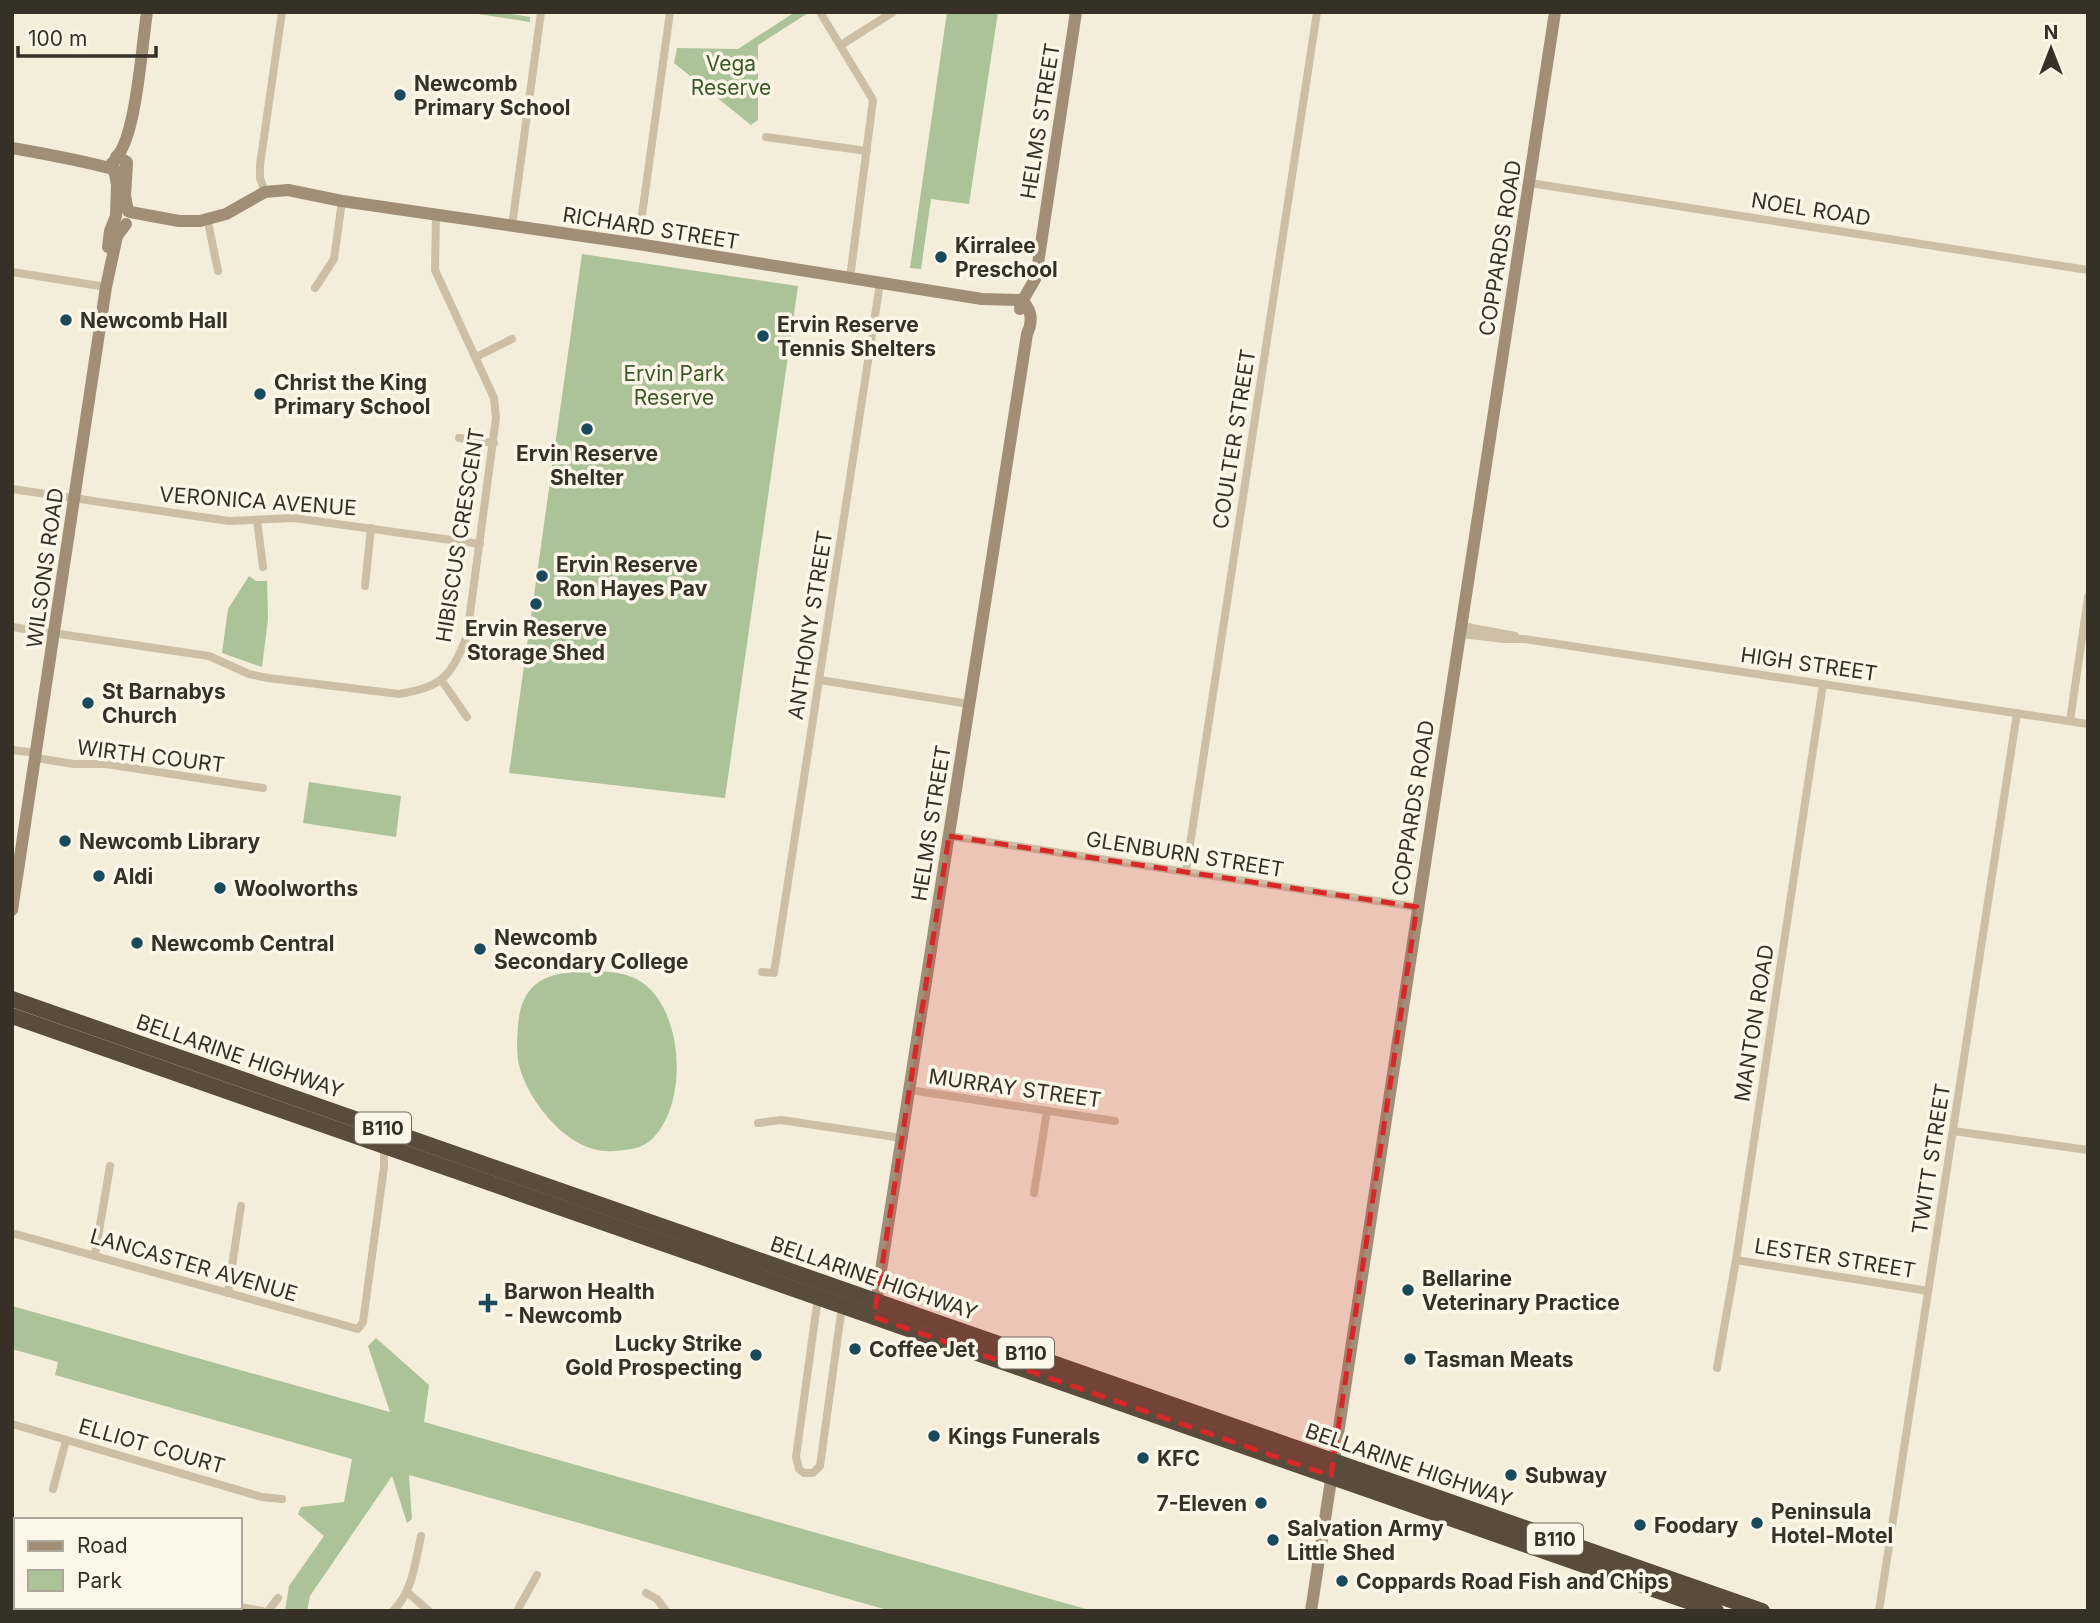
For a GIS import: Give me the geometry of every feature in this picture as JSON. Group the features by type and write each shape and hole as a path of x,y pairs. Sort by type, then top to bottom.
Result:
{"highway":[{"name":"BELLARINE HIGHWAY","path":"12,999 875,1309 1332,1469 1716,1611"},
{"name":"BELLARINE HIGHWAY","path":"12,1016 842,1306 875,1309"},
{"name":"BELLARINE HIGHWAY","path":"1332,1469 1762,1611"}],"street":[{"name":"WILSONS ROAD","path":"12,910 106,287 124,217 125,199 119,164 133,145 132,119 147,12"},
{"path":"124,217 208,223 267,196 260,169 282,12"},
{"path":"512,226 541,12"},
{"path":"638,244 670,12"},
{"path":"820,12 873,100 850,278"},
{"path":"841,45 893,12"},
{"name":"HELMS STREET","path":"875,1309 1027,334 1023,305 1036,277 1076,12"},
{"name":"COULTER STREET","path":"1186,871 1317,12"},
{"name":"COPPARDS ROAD","path":"1311,1611 1555,12"},
{"path":"766,137 867,151"},
{"path":"12,148 119,164"},
{"name":"NOEL ROAD","path":"1530,183 2088,270"},
{"name":"RICHARD STREET","path":"267,196 288,190 342,201 638,244 1023,305"},
{"path":"315,288 334,259 342,201"},
{"name":"HIBISCUS CRESCENT","path":"436,215 435,270 494,398 496,418 467,636 457,661 442,681"},
{"path":"208,223 218,271"},
{"path":"12,272 106,287"},
{"name":"ANTHONY STREET","path":"774,973 880,283"},
{"path":"476,357 512,340"},
{"path":"459,438 494,443"},
{"name":"VERONICA AVENUE","path":"12,489 229,521 294,518 480,544"},
{"path":"257,520 263,567"},
{"path":"365,586 371,528"},
{"path":"2070,721 2088,597"},
{"path":"12,627 209,656 249,674 346,688 399,694 419,691 442,681 467,717"},
{"name":"HIGH STREET","path":"1461,630 1504,633 1524,639 2088,724"},
{"path":"820,680 969,704"},
{"name":"MANTON ROAD","path":"1717,1368 1736,1260 1823,684"},
{"name":"TWITT STREET","path":"1879,1610 2017,713"},
{"name":"WIRTH COURT","path":"12,750 75,764 106,764 263,788"},
{"name":"GLENBURN STREET","path":"948,836 1417,907"},
{"path":"762,972 774,973 782,978"},
{"name":"MURRAY STREET","path":"910,1090 1115,1121"},
{"path":"1034,1193 1047,1111"},
{"path":"758,1124 781,1120 902,1138"},
{"path":"1953,1131 2088,1150"},
{"name":"LANCASTER AVENUE","path":"12,1233 358,1329 363,1322 384,1167 384,1146"},
{"path":"95,1255 110,1166"},
{"path":"228,1293 241,1206"},
{"name":"LESTER STREET","path":"1736,1260 1928,1291"},
{"path":"818,1297 796,1457 799,1469 804,1473 813,1473 820,1465 842,1306"},
{"name":"ELLIOT COURT","path":"12,1424 262,1497 282,1499"},
{"path":"53,1489 66,1440"},
{"path":"393,1611 407,1592 421,1536"},
{"path":"517,1611 537,1574"},
{"path":"407,1592 429,1611"},
{"path":"646,1593 657,1599 666,1611"},
{"path":"268,1611 278,1598"},
{"path":"242,1607 262,1611"}],"highlighted area":[{"path":"949,836 1417,907 1331,1476 874,1317"}],"green space":[{"path":"466,12 499,12 530,17 530,22"},
{"name":"Vega Reserve","path":"795,12 808,13 758,45 758,120 751,125 674,63 677,48 738,49"},
{"path":"947,12 998,12 969,204 931,199 921,269 910,268"},
{"name":"Ervin Park Reserve","path":"582,254 798,286 725,798 509,773"},
{"path":"249,576 256,581 267,581 268,619 262,667 222,653 228,609"},
{"path":"309,782 401,796 396,837 303,823"},
{"path":"587,971 624,974 637,979 657,997 667,1015 677,1059 676,1081 672,1103 664,1123 645,1145 614,1151 598,1150 568,1136 543,1112 533,1098 520,1069 517,1048 519,1021 522,1003 528,993 547,977"},
{"path":"12,1306 390,1412 368,1346 376,1338 429,1385 424,1422 1093,1611 891,1611 409,1475 412,1519 407,1523 392,1476 310,1596 307,1611 285,1611 289,1586 324,1536 298,1514 301,1507 344,1502 352,1459 55,1375 58,1362 12,1349"}],"place":[{"name":"Newcomb Primary School","path":"400,95"},
{"name":"Kirralee Preschool","path":"941,257"},
{"name":"Newcomb Hall","path":"66,320"},
{"name":"Ervin Reserve Tennis Shelters","path":"763,336"},
{"name":"Christ the King Primary School","path":"260,394"},
{"name":"Ervin Reserve Shelter","path":"587,429"},
{"name":"Ervin Reserve Ron Hayes Pav","path":"542,576"},
{"name":"Ervin Reserve Storage Shed","path":"536,604"},
{"name":"St Barnabys Church","path":"88,703"},
{"name":"Newcomb Library","path":"65,841"},
{"name":"Aldi","path":"99,876"},
{"name":"Woolworths","path":"220,888"},
{"name":"Newcomb Central","path":"137,943"},
{"name":"Newcomb Secondary College","path":"480,949"},
{"name":"Bellarine Veterinary Practice","path":"1408,1290"},
{"name":"Barwon Health - Newcomb","path":"488,1303"},
{"name":"Coffee Jet","path":"855,1349"},
{"name":"Lucky Strike Gold Prospecting","path":"756,1355"},
{"name":"Tasman Meats","path":"1410,1359"},
{"name":"Kings Funerals","path":"934,1436"},
{"name":"KFC","path":"1143,1458"},
{"name":"Subway","path":"1511,1475"},
{"name":"7-Eleven","path":"1261,1503"},
{"name":"Peninsula Hotel-Motel","path":"1757,1523"},
{"name":"Foodary","path":"1640,1525"},
{"name":"Salvation Army Little Shed","path":"1273,1540"},
{"name":"Coppards Road Fish and Chips","path":"1342,1581"}]}
